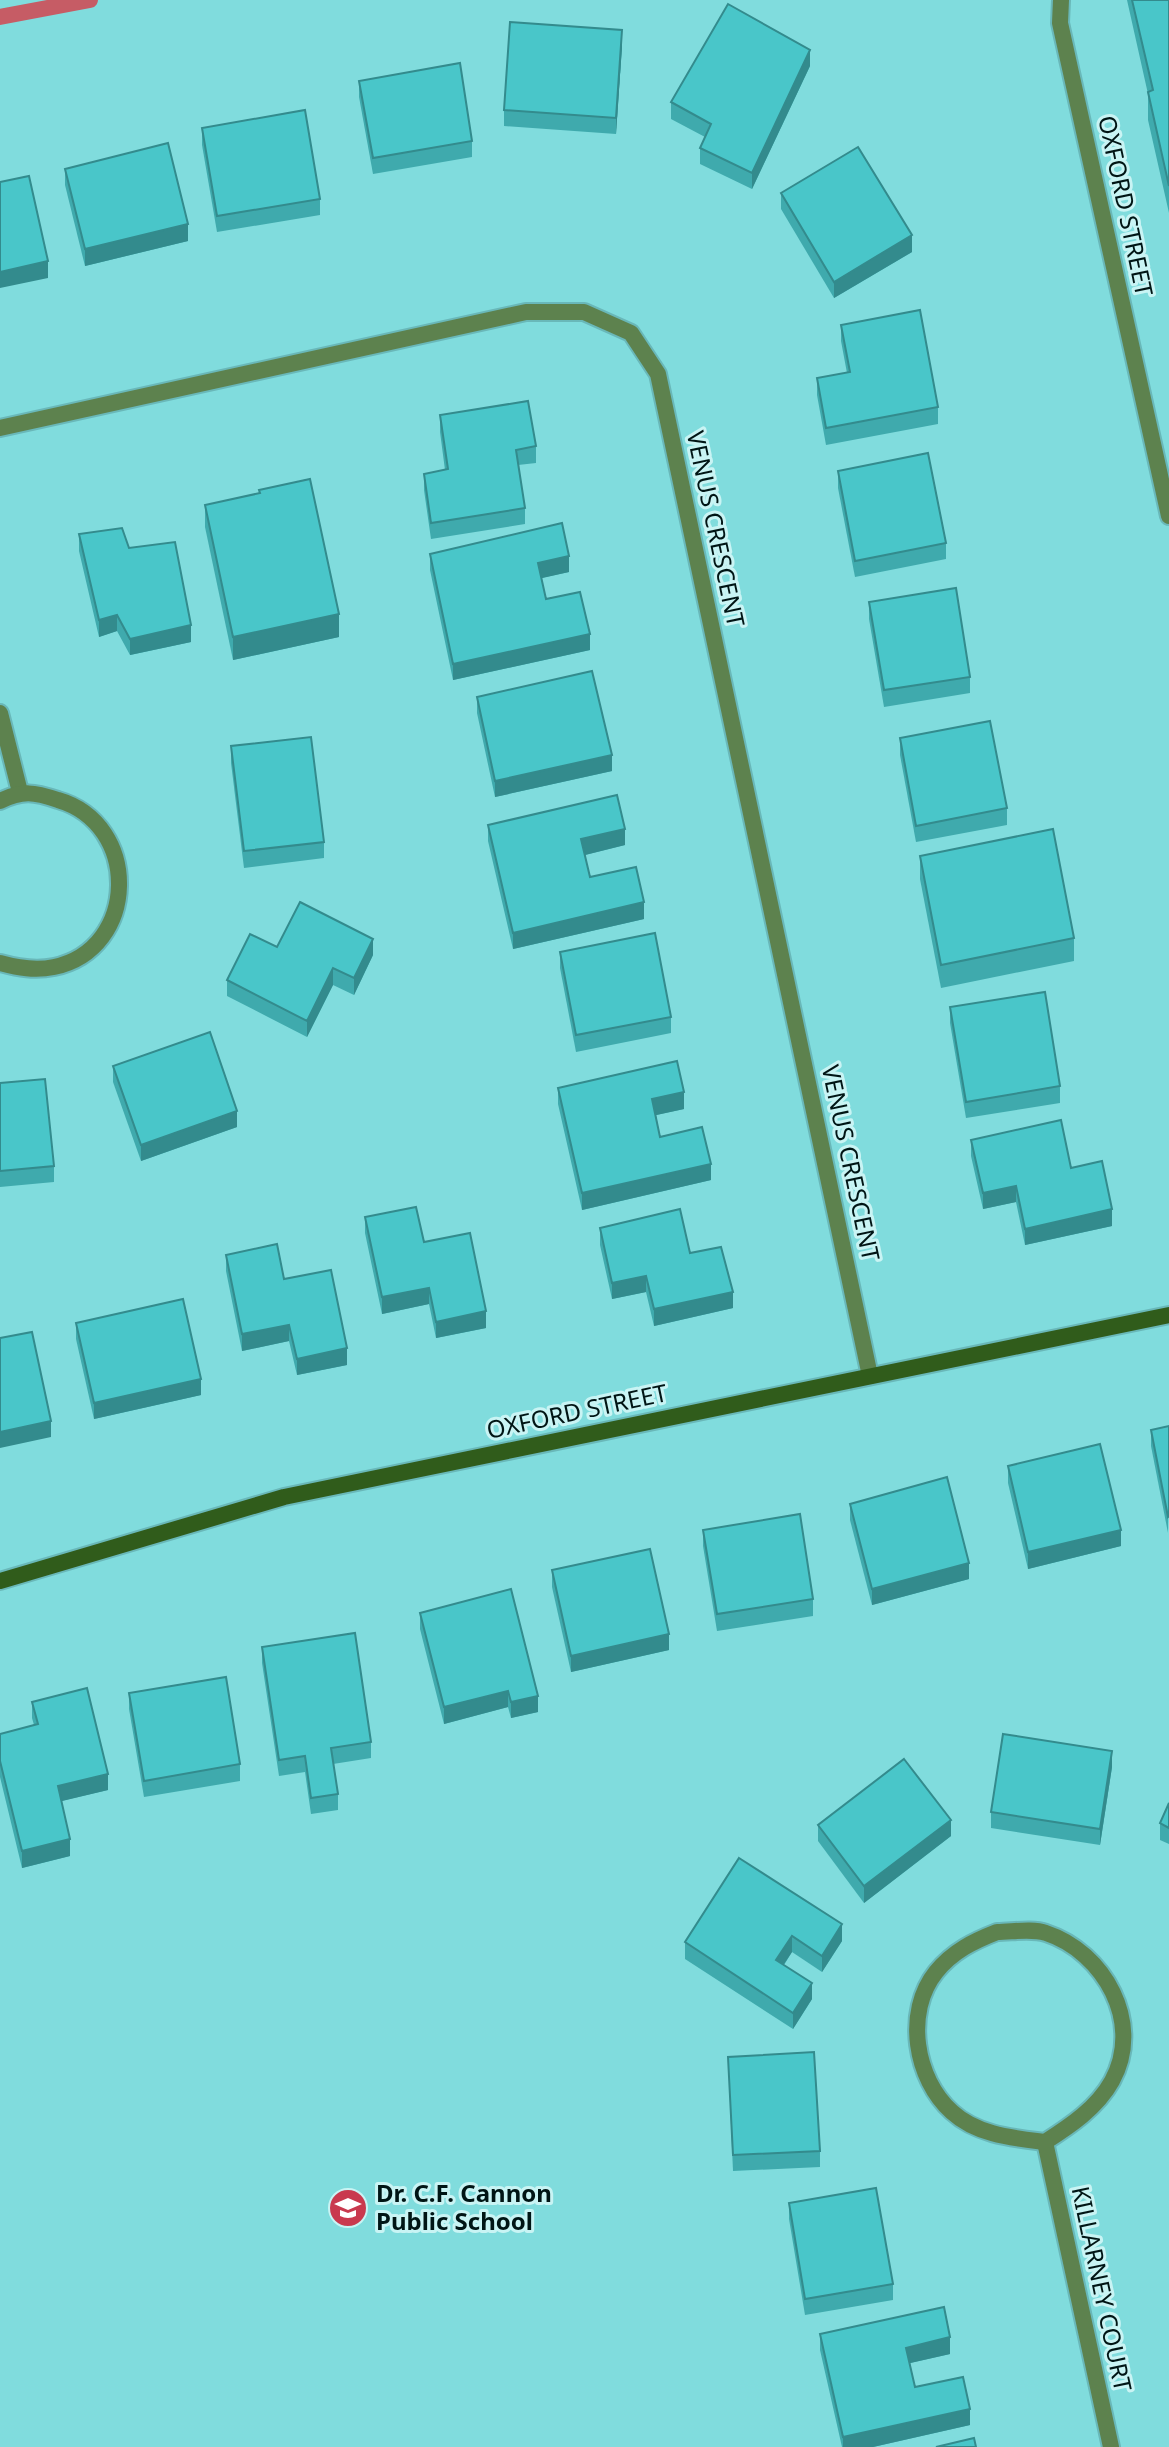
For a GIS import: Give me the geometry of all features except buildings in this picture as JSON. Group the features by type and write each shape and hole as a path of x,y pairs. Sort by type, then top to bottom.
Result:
{"street":[{"name":"OXFORD STREET","path":"1061,0 1060,23 1169,516"},
{"name":"VENUS CRESCENT","path":"0,428 526,312 584,312 631,333 658,374 870,1376"},
{"path":"0,713 20,792"},
{"path":"0,801 20,792 71,803 95,821 113,846 121,875 118,906 105,933 83,955 56,967 26,970 0,963"},
{"name":"OXFORD STREET","path":"0,1581 284,1497 1169,1315"},
{"path":"997,1932 1043,1932 1076,1946 1107,1978 1121,2012 1122,2048 1113,2080 1091,2109 1045,2142 984,2131 953,2113 931,2087 918,2053 919,2005 935,1973 964,1945 997,1932"},
{"name":"KILLARNEY COURT","path":"1045,2142 1111,2447"}],"waterway":[{"path":"0,17 90,0"}],"place":[{"name":"Dr. C.F. Cannon Public School","path":"348,2208"}]}
